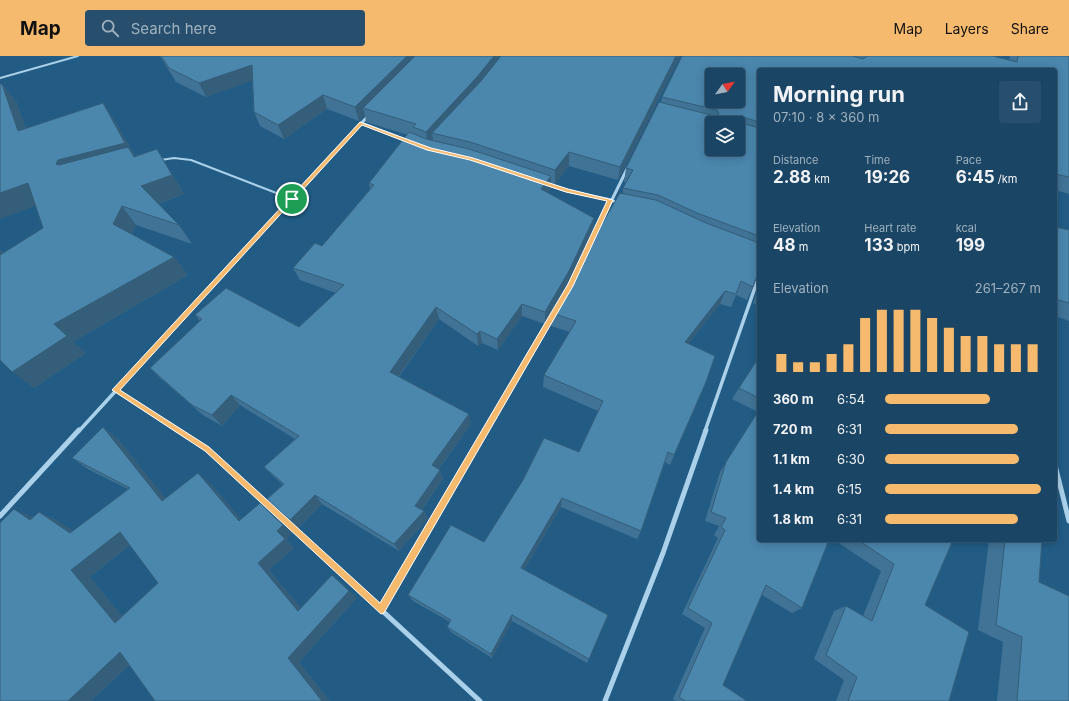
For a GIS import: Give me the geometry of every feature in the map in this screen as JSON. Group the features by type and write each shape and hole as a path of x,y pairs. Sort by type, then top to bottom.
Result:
{"street":[{"path":"0,516 372,112"},
{"path":"361,123 416,144"},
{"path":"597,228 632,159"},
{"path":"539,182 567,191 610,200 622,205"},
{"path":"605,701 663,553 757,282"},
{"path":"381,610 555,312"},
{"path":"115,390 207,449 480,701"},
{"path":"1057,473 1069,521"}],"lane":[{"path":"0,78 78,56"},
{"path":"158,160 174,158 191,160 292,199"}],"building":[{"path":"161,56 407,56 355,107 323,95 278,125 254,112 252,65 199,83 169,68"},
{"path":"415,56 494,56 477,77 426,132 413,127 416,124 363,108"},
{"path":"501,56 676,56 620,167 569,152 555,170 470,142 432,133 481,81"},
{"path":"682,56 853,56 863,59 866,56 993,56 1017,62 1018,56 1069,56 1069,177 1057,174 1057,68 757,68 757,121 745,118 745,116 715,116 719,114 717,110 709,108 745,108 745,68 705,68 705,107 662,97"},
{"path":"0,84 2,84 18,131 103,103 125,143 58,160 56,164 59,165 128,147 134,157 157,149 172,175 141,186 179,225 122,206 113,224 174,257 54,324 67,336 12,372 0,360 0,255 43,228 28,183 0,193"},
{"path":"659,102 715,116 705,116 705,156 745,156 745,124 757,127 757,235 697,213 658,195 623,188 633,170 626,168"},
{"path":"409,132 426,139 469,149 551,176 541,189 594,218 569,271 545,312 522,304 497,339 480,331 477,334 436,307 390,372 469,414 432,465 440,470 415,506 424,511 394,544 315,495 290,520 267,499 284,484 264,467 299,436 231,395 212,415 192,405 150,368 202,319 195,315 226,288 299,327 344,285 293,268 315,243 322,246 374,185 369,183"},
{"path":"620,193 656,200 706,223 757,242 757,276 753,287 741,281 736,294 725,291 685,342 715,356 706,382 674,455 668,452 641,531 562,498 521,568 608,615 589,659 512,615 491,654 447,627 451,620 408,595 451,525 484,542 523,480 544,438 579,452 603,401 544,375 576,321 552,313 575,274 600,221 603,222"},
{"path":"1057,227 1069,230 1069,303 1057,300"},
{"path":"757,360 757,397 739,388"},
{"path":"757,413 757,542 828,542 802,608 766,585 723,685 747,701 685,701 679,697 712,623 688,608 725,530 721,527 726,518 711,512 726,462"},
{"path":"103,427 162,501 198,473 239,521 260,503 283,525 277,531 285,539 258,563 298,611 332,575 349,591 288,658 322,701 155,701 120,652 68,701 0,701 0,523 14,509 30,520 39,512 70,533 130,488 72,458","holes":["120,532 158,583 115,623 71,570"]},
{"path":"861,542 952,542 925,605 969,632 949,701 848,701 857,677 826,655 846,606 872,621 894,564"},
{"path":"1005,542 1042,542 1039,582 1069,596 1069,701 1017,701 1022,637 996,625"}],"route":[{"path":"361,123 429,149 471,159 567,191 610,200 571,285 381,610 207,449 115,390 292,199 361,123"}]}
